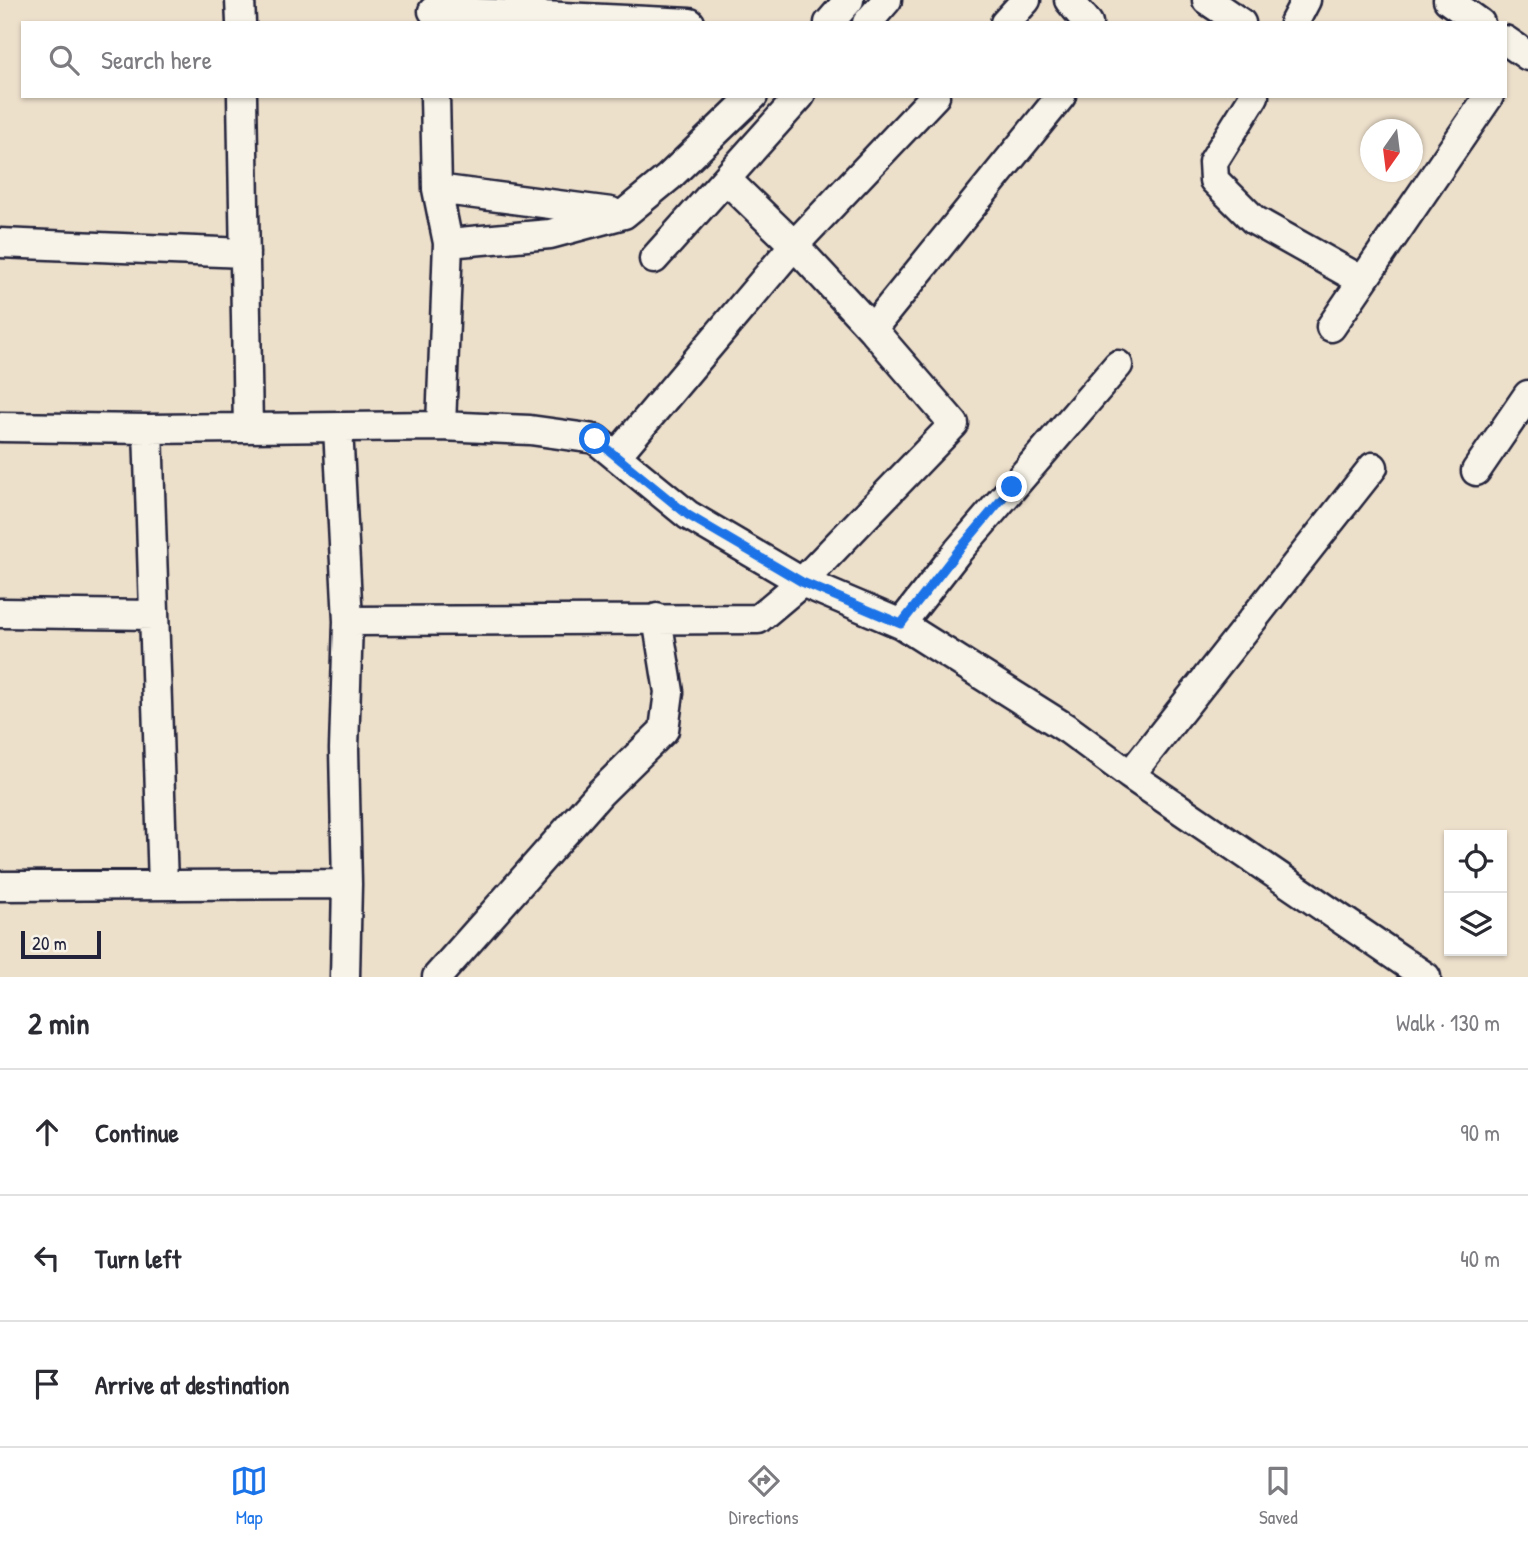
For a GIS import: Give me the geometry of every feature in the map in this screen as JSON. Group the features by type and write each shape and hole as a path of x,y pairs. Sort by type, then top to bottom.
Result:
{"street":[{"path":"240,0 241,21"},
{"path":"831,21 849,0"},
{"path":"869,21 887,0"},
{"path":"1007,21 1026,0"},
{"path":"1069,0 1086,21"},
{"path":"1207,0 1238,21"},
{"path":"1295,21 1306,0"},
{"path":"1448,0 1477,21"},
{"path":"433,11 647,21"},
{"path":"242,98 248,428"},
{"path":"435,98 437,189 447,243 441,426"},
{"path":"447,243 550,233 624,214 669,177 751,98"},
{"path":"654,259 798,98"},
{"path":"616,456 794,245 933,98"},
{"path":"872,329 1059,98"},
{"path":"1253,98 1213,162 1214,180 1254,220 1362,280"},
{"path":"1331,327 1488,98"},
{"path":"348,621 758,619 802,582 954,424 872,329 794,245 726,179"},
{"path":"437,189 624,214"},
{"path":"0,243 245,253"},
{"path":"901,624 958,551 1118,365"},
{"path":"1476,471 1528,395"},
{"path":"0,427 148,429 441,426 530,430 595,439 688,515 802,582 901,624 1069,730 1130,775 1426,977"},
{"path":"338,428 348,621 344,749 345,977"},
{"path":"148,429 163,885"},
{"path":"1130,775 1373,467"},
{"path":"0,613 154,615"},
{"path":"437,977 600,793 664,730 669,692 657,618"},
{"path":"0,886 346,884"}],"route":[{"path":"595,439 688,515 802,582 901,624 1012,487"}]}
